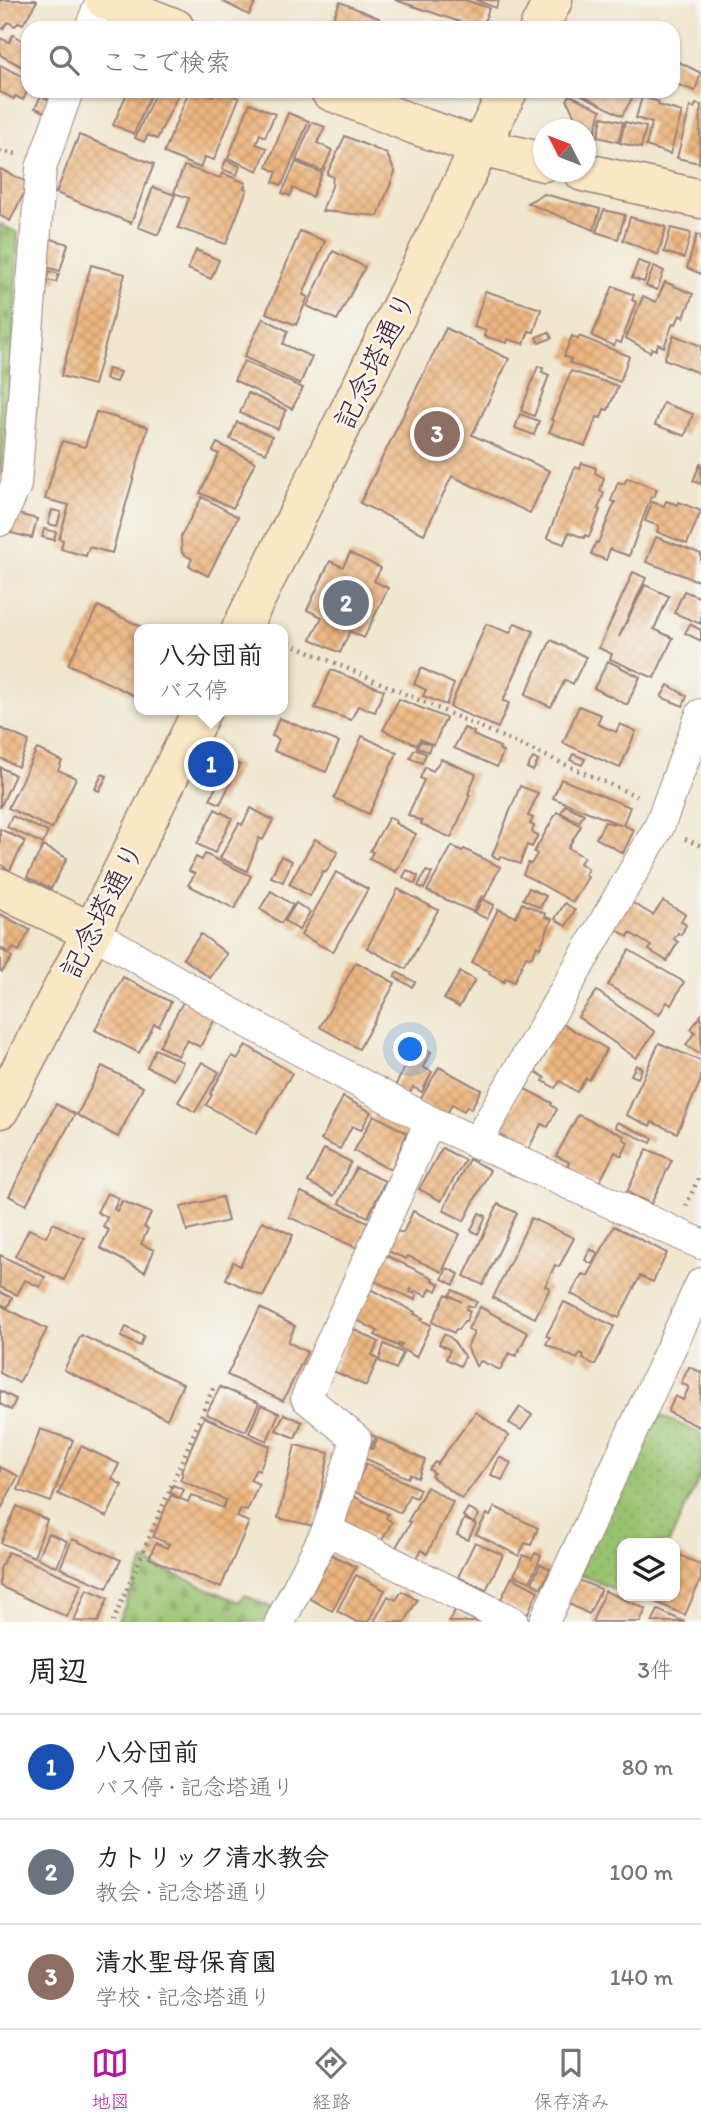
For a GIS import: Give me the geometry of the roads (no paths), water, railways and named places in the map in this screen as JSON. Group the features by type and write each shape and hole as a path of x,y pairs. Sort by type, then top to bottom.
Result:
{"main road":[{"path":"103,0 157,21"},
{"path":"542,21 553,0"},
{"path":"348,98 480,147 533,159"},
{"name":"記念塔通り","path":"243,624 504,98"},
{"path":"596,175 701,199"},
{"name":"記念塔通り","path":"0,1109 92,932 199,715"},
{"path":"0,888 92,932"}],"street":[{"path":"93,21 103,0"},
{"path":"0,521 16,485 41,168 66,98"},
{"path":"476,1144 659,827 701,714"},
{"path":"92,932 249,1023 430,1121 701,1244"},
{"path":"280,1622 327,1530 356,1439 306,1398 430,1121"},
{"path":"544,1622 701,1283"},
{"path":"327,1530 513,1622"}],"place":[{"name":"清水聖母保育園","path":"437,434"},
{"name":"カトリック清水教会","path":"346,603"},
{"name":"八分団前","path":"211,764"}]}
